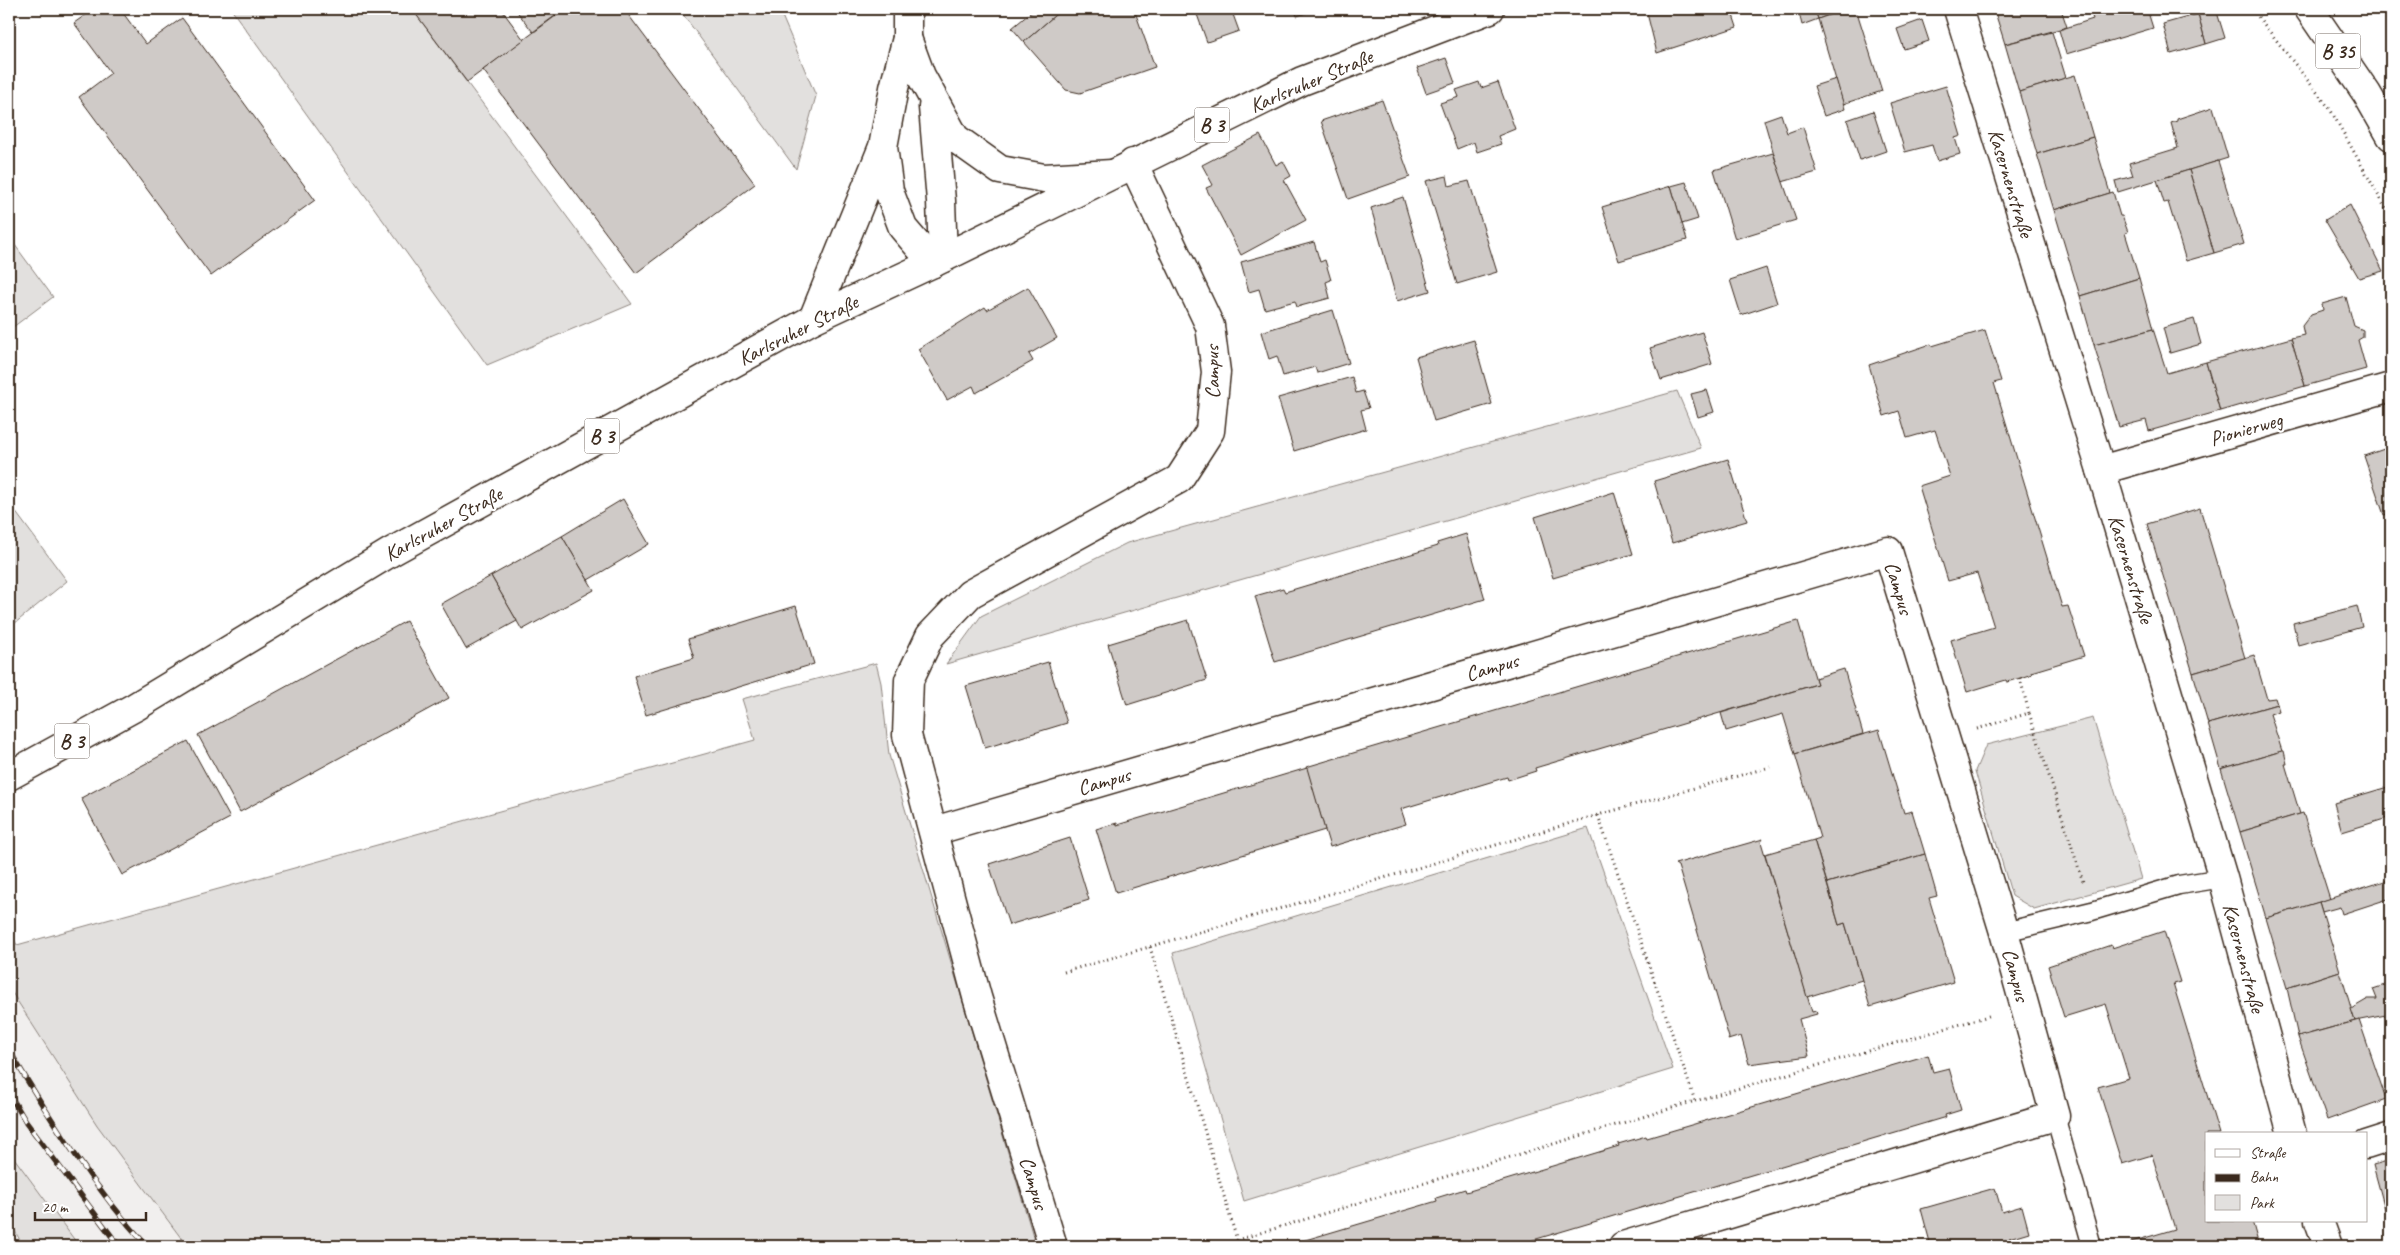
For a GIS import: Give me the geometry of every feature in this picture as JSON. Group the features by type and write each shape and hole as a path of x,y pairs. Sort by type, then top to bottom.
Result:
{"street":[{"path":"813,319 882,147 907,38 907,9"},
{"name":"Karlsruher Straße","path":"9,776 135,706 391,552 813,319 938,260 1302,81 1490,9"},
{"name":"Kasernenstraße","path":"1958,9 2101,470 2223,878 2291,1132"},
{"name":"B 35","path":"2309,9 2367,94 2391,136"},
{"path":"907,38 921,76 955,138 1000,170 1044,178 1122,168"},
{"path":"932,97 941,201 938,260"},
{"path":"882,147 889,191 903,228 938,260"},
{"name":"Campus","path":"1053,1246 977,997 907,735 909,680 930,636 970,594 1179,479 1210,431 1216,372 1210,326 1122,168"},
{"name":"Pionierweg","path":"2101,470 2391,387"},
{"name":"Campus","path":"934,831 1888,552 2004,932 2055,1116"},
{"path":"1624,1246 2055,1116"},
{"path":"2368,1145 2391,1137"},
{"path":"2319,1222 2328,1246"}],"lane":[{"path":"2004,932 2092,911 2179,885 2223,878"},
{"path":"2055,1116 2092,1246"}],"path":[{"path":"2252,9 2330,109 2391,218"},
{"path":"2020,678 2029,713 2092,911"},
{"path":"1945,739 2029,713"},
{"path":"1064,972 1598,815 1770,767"},
{"path":"1598,815 1695,1101"},
{"path":"1150,947 1238,1240 1695,1101 2024,1006"},
{"path":"9,1239 13,1246"}],"shaded area":[{"path":"9,988 97,1125 187,1246 79,1246 9,1151"}],"green space":[{"path":"231,9 412,9 632,304 487,365"},
{"path":"679,9 779,9 816,96 796,169"},
{"path":"9,237 53,297 9,330"},
{"path":"1677,391 1701,448 946,664 981,616 1127,543"},
{"path":"9,503 67,581 9,628"},
{"path":"876,663 881,683 889,755 1036,1246 187,1246 97,1125 9,988 9,930 17,945 755,740 742,699"},
{"path":"2093,718 2141,879 2034,909 2012,896 1975,771 1986,745"},
{"path":"1588,828 1673,1069 1244,1201 1173,953"},
{"path":"9,1151 79,1246 23,1246 9,1220"}],"building":[{"path":"94,9 120,9 146,44 182,18 315,200 211,276 79,97 111,73 74,23"},
{"path":"412,9 501,9 524,40 467,82"},
{"path":"515,9 562,9 563,10 533,32"},
{"path":"565,9 624,9 755,184 636,273 483,70"},
{"path":"1035,9 1062,9 1024,42 1012,28"},
{"path":"1062,9 1088,9 1093,14 1109,9 1134,9 1155,67 1080,93 1066,90 1024,42"},
{"path":"1195,9 1231,9 1239,31 1207,42"},
{"path":"1294,9 1318,9 1297,16"},
{"path":"1646,9 1731,9 1737,27 1657,53"},
{"path":"1731,9 1755,9 1733,16"},
{"path":"1798,9 1815,9 1818,19 1802,25"},
{"path":"1815,9 1838,9 1839,11 1818,19"},
{"path":"1846,9 1856,9 1882,91 1843,104 1818,19"},
{"path":"1994,9 2061,9 2067,27 2005,44"},
{"path":"2089,9 2147,9 2153,28 2066,54 2059,30 2093,19"},
{"path":"2216,9 2225,38 2206,44 2198,14"},
{"path":"2198,14 2206,44 2171,54 2163,24"},
{"path":"1922,20 1929,41 1904,49 1897,29"},
{"path":"2052,32 2066,78 2019,92 2005,44"},
{"path":"1446,58 1455,83 1426,93 1417,68"},
{"path":"2075,75 2093,137 2037,154 2019,92"},
{"path":"1836,79 1845,109 1824,116 1814,86"},
{"path":"1479,82 1481,88 1498,82 1515,129 1498,136 1501,144 1477,152 1474,142 1457,149 1440,103 1459,97 1456,90"},
{"path":"1946,86 1961,136 1955,138 1960,154 1937,161 1932,145 1905,152 1890,103"},
{"path":"1382,100 1410,177 1348,199 1321,121"},
{"path":"2213,107 2228,158 2118,192 2115,181 2133,176 2129,163 2178,148 2171,123 2177,121 2177,119"},
{"path":"1873,111 1886,151 1860,160 1847,120"},
{"path":"1781,114 1787,133 1803,127 1817,172 1782,182 1764,120"},
{"path":"1260,135 1276,165 1283,161 1291,176 1284,180 1306,220 1241,255 1206,188 1213,185 1202,165"},
{"path":"2093,137 2110,193 2054,210 2037,154"},
{"path":"1773,153 1796,220 1735,239 1714,170"},
{"path":"2218,161 2244,244 2214,253 2189,170"},
{"path":"2189,170 2214,253 2186,261 2168,202 2164,203 2157,180"},
{"path":"1447,176 1449,186 1469,181 1497,272 1457,284 1426,181"},
{"path":"1686,182 1698,219 1682,224 1671,186"},
{"path":"1671,186 1687,240 1619,261 1602,207"},
{"path":"2113,192 2120,216 2122,216 2128,232 2125,233 2139,278 2080,296 2054,210"},
{"path":"1403,197 1430,291 1397,301 1371,208"},
{"path":"2350,205 2383,271 2359,278 2325,220"},
{"path":"1314,242 1320,262 1325,260 1331,280 1326,282 1330,298 1297,307 1295,301 1265,309 1259,289 1249,292 1241,262"},
{"path":"1766,268 1777,303 1741,315 1730,280"},
{"path":"2139,278 2153,329 2094,345 2080,296"},
{"path":"1028,287 1057,338 1029,354 1033,361 976,393 973,386 947,400 918,349 985,307 987,310"},
{"path":"2346,297 2354,326 2363,330 2363,337 2358,340 2366,369 2305,386 2291,338 2304,335 2302,326 2311,314 2323,310 2322,304"},
{"path":"1333,310 1349,363 1317,373 1315,367 1283,376 1277,356 1269,359 1261,332"},
{"path":"2194,319 2201,344 2170,353 2163,328"},
{"path":"2153,329 2167,373 2206,362 2220,411 2149,431 2146,420 2119,427 2094,345"},
{"path":"1985,330 2001,381 1994,383 2062,607 2068,606 2084,656 2031,672 2032,674 2007,682 2006,680 1967,692 1951,640 1994,627 1977,573 1948,581 1919,486 1950,476 1935,430 1907,438 1899,411 1884,416 1869,365 1931,344 1932,346"},
{"path":"1702,332 1712,364 1661,380 1650,348"},
{"path":"2291,338 2305,386 2220,411 2206,362"},
{"path":"1474,340 1492,404 1434,421 1416,357"},
{"path":"1352,377 1356,393 1363,391 1369,408 1361,410 1366,429 1294,451 1278,398"},
{"path":"1707,390 1714,412 1698,417 1691,394"},
{"path":"2390,447 2391,513 2384,515 2364,456"},
{"path":"1728,459 1747,521 1672,543 1654,481"},
{"path":"1614,492 1633,554 1553,578 1535,517"},
{"path":"623,499 649,544 588,580 562,536"},
{"path":"2200,508 2245,658 2193,673 2147,524"},
{"path":"1466,534 1485,599 1275,662 1255,596 1283,588 1285,592 1438,546 1437,543"},
{"path":"562,536 594,590 522,630 491,576"},
{"path":"491,576 517,621 466,649 441,604"},
{"path":"796,606 814,664 646,715 634,676 694,658 688,639"},
{"path":"2357,606 2362,627 2298,645 2293,623"},
{"path":"1188,620 1207,680 1127,705 1108,644"},
{"path":"406,621 449,698 240,812 198,735"},
{"path":"1798,621 1817,684 1535,768 1536,771 1508,780 1507,777 1401,809 1406,824 1330,847 1306,767"},
{"path":"2254,655 2267,699 2275,698 2277,704 2208,724 2193,673"},
{"path":"1048,662 1067,723 985,748 966,686"},
{"path":"1844,669 1863,734 1795,754 1783,714 1726,731 1721,713 1817,684 1815,678"},
{"path":"2277,704 2279,711 2270,714 2282,751 2221,769 2208,724"},
{"path":"1879,730 1904,813 1912,811 1925,854 1827,883 1814,840 1820,838 1795,754"},
{"path":"188,741 230,818 122,875 81,798"},
{"path":"2284,751 2287,764 2285,764 2300,814 2240,832 2221,769"},
{"path":"1307,768 1325,830 1116,893 1096,829 1117,823 1117,825"},
{"path":"2391,786 2391,817 2342,832 2334,803"},
{"path":"2303,813 2330,899 2266,918 2240,832"},
{"path":"1070,838 1089,900 1009,925 989,864"},
{"path":"1763,839 1761,842 1812,1012 1816,1011 1817,1014 1799,1019 1809,1056 1749,1064 1741,1036 1728,1040 1729,1038 1678,866 1675,864"},
{"path":"1814,840 1839,925 1845,923 1862,980 1807,997 1765,854"},
{"path":"1925,854 1937,896 1929,898 1954,982 1870,1007 1845,923 1839,925 1827,883"},
{"path":"2391,879 2391,898 2342,914 2340,907 2322,912 2319,902"},
{"path":"2319,902 2340,971 2287,988 2266,918"},
{"path":"2164,931 2180,982 2173,984 2218,1132 2205,1132 2205,1222 2252,1222 2259,1246 2133,1246 2131,1242 2175,1229 2152,1155 2122,1164 2098,1087 2129,1078 2106,1004 2064,1017 2048,966 2111,945 2112,948"},
{"path":"2340,971 2355,1021 2298,1037 2287,988"},
{"path":"2391,983 2391,1014 2355,1021 2351,1009 2368,999 2377,999 2373,989"},
{"path":"2359,1020 2386,1099 2327,1120 2298,1037"},
{"path":"1928,1055 1933,1072 1949,1068 1961,1110 1945,1115 1946,1117 1513,1246 1285,1246 1437,1201 1436,1198 1465,1189 1466,1192 1619,1146 1618,1144 1646,1136 1647,1138"},
{"path":"2391,1160 2391,1231 2373,1165"},
{"path":"1995,1188 2002,1212 2022,1206 2029,1232 2009,1238 2012,1246 1931,1246 1921,1209"}],"railway":[{"path":"9,1050 73,1152 108,1200 147,1246"},
{"path":"9,1093 26,1122 119,1246"}]}
